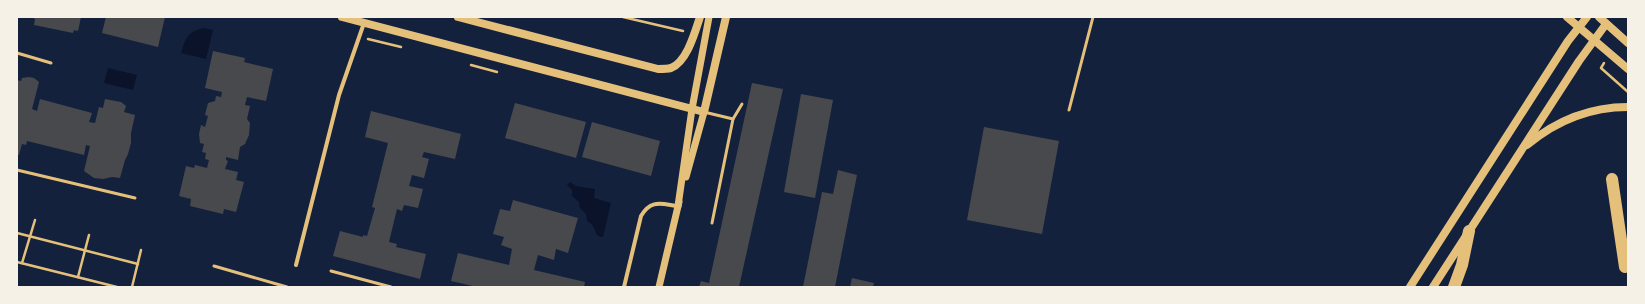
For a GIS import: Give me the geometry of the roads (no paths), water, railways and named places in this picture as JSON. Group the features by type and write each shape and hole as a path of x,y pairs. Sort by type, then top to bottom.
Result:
{"highway":[{"path":"1612,179 1625,267"},
{"path":"1454,287 1462,265 1469,231"}],"main road":[{"path":"342,17 704,112 726,17"},
{"path":"458,17 658,69 671,68 679,63 693,40 700,17"},
{"path":"1567,17 1628,69"},
{"path":"1410,287 1579,27 1587,17"},
{"path":"1598,17 1628,43"},
{"path":"1433,287 1520,150 1606,24"},
{"path":"1520,150 1541,134 1565,119 1597,109 1628,107"}],"street":[{"path":"678,206 692,109 709,17"},
{"path":"296,265 339,95 364,23"},
{"path":"659,287 678,206 704,112"},
{"path":"624,287 641,216 646,208 654,204 678,206"}],"lane":[{"path":"1069,110 1094,17"},
{"path":"17,53 51,63"},
{"path":"712,223 733,119 742,104"},
{"path":"704,112 733,119"},
{"path":"17,170 135,198"},
{"path":"214,266 287,287"},
{"path":"331,271 391,287"}],"water":[{"path":"204,28 213,30 206,59 181,53 188,36 194,31"},
{"path":"108,68 137,75 133,90 104,83"},
{"path":"570,182 576,186 595,189 594,198 611,203 603,237 597,235 594,227 587,221 586,214 580,208 579,202 572,196 572,190 567,185"}]}
